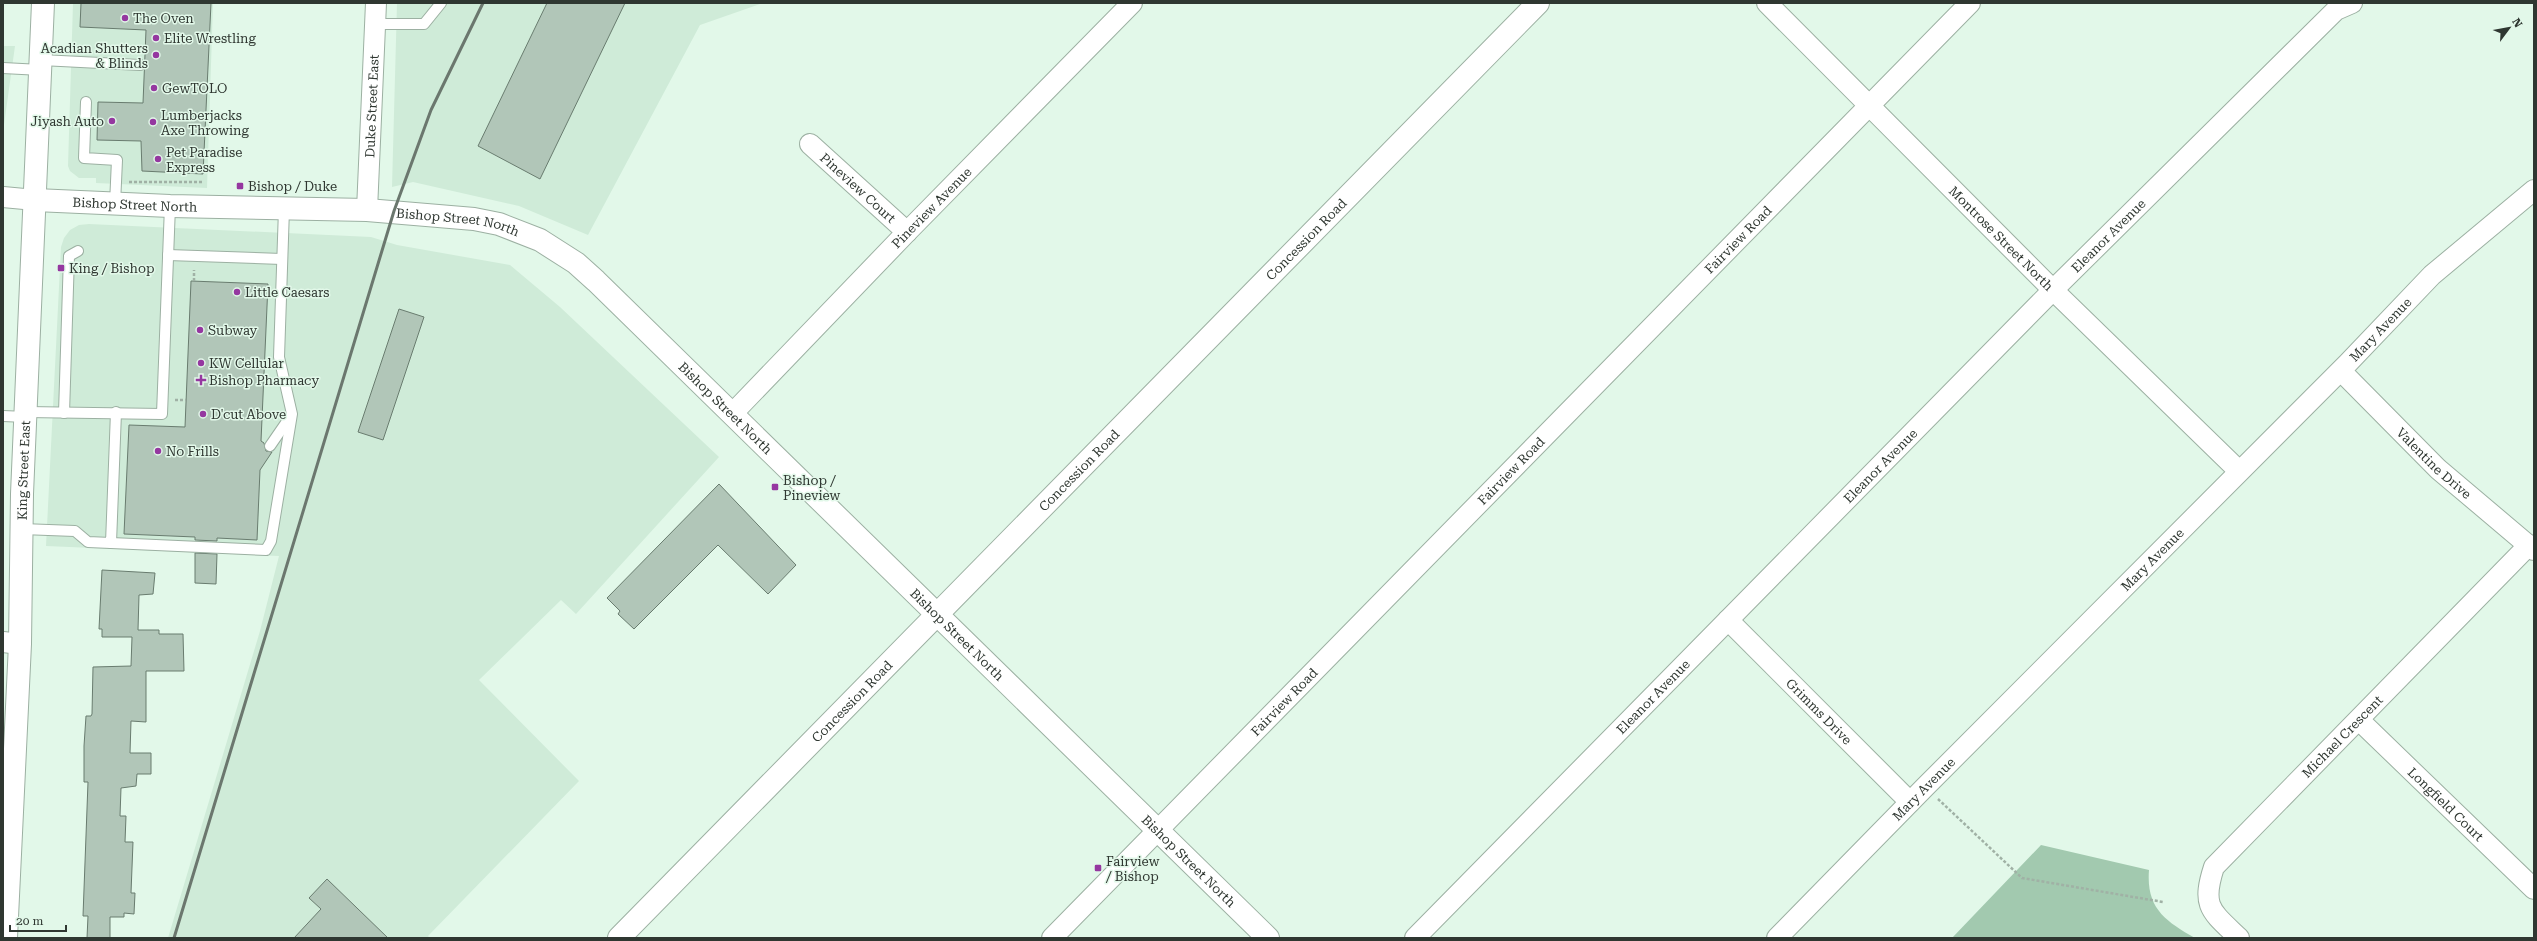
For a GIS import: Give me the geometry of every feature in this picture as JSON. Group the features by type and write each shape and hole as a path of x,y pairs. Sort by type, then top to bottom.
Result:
{"main road":[{"name":"King Street East","path":"6,938 11,643 22,529 43,3"},
{"name":"Concession Road","path":"619,938 1538,3"},
{"name":"Bishop Street North","path":"35,200 170,206 366,210 474,219 499,224 556,249 596,281 1268,938"}],"street":[{"name":"Duke Street East","path":"366,210 376,3"},
{"name":"Pineview Avenue","path":"732,414 907,232 1132,3"},
{"name":"Montrose Street North","path":"1767,3 2053,290 2239,471"},
{"name":"Fairview Road","path":"1052,938 1157,829 1970,3"},
{"name":"Eleanor Avenue","path":"1415,938 2053,290 2336,10 2352,3"},
{"name":"Pineview Court","path":"810,144 907,232"},
{"name":"Mary Avenue","path":"1777,938 1910,802 2340,371 2432,275 2534,190"},
{"path":"3,197 35,200"},
{"name":"Valentine Drive","path":"2340,371 2438,469 2532,548"},
{"name":"Michael Crescent","path":"2239,938 2211,911 2206,890 2214,867 2532,548"},
{"name":"Grimms Drive","path":"1728,620 1910,802"},
{"name":"Longfield Court","path":"2359,720 2534,889"}],"lane":[{"path":"375,24 424,24 441,3"},
{"path":"3,68 41,65 140,65"},
{"path":"86,102 84,158 117,160 115,204"},
{"path":"3,416 116,412 162,414 170,206"},
{"path":"22,529 75,531 88,542 266,550 271,541 292,414 279,357 284,209"},
{"path":"64,413 70,256 78,251"},
{"path":"168,255 282,259"},
{"path":"111,543 116,412"},
{"path":"270,446 292,414"}],"path":[{"path":"116,182 202,182"},
{"path":"1925,787 2022,878 2163,902"}],"shaded area":[{"path":"73,3 213,3 207,188 96,183 96,178 79,178 70,171 68,166"},
{"path":"397,3 763,3 700,25 588,235 519,206 413,182 392,187"},
{"path":"3,46 15,46 3,132"},
{"path":"89,224 371,237 397,245 510,265 560,307 719,457 576,614 561,600 479,680 579,781 428,936 430,938 168,938 260,631 279,556 46,546 61,247 64,238 70,230 79,225"},
{"path":"2041,845 2149,870 2149,883 2154,904 2166,919 2195,938 1952,938"}],"building":[{"path":"81,3 211,3 203,174 142,171 141,141 97,140 98,102 143,103 146,30 80,27"},
{"path":"547,3 625,3 540,179 478,146"},
{"path":"191,281 268,284 261,441 264,443 266,451 272,452 260,470 257,540 217,538 217,541 195,540 195,537 124,534 129,425 185,427"},
{"path":"399,309 424,317 383,440 358,432"},
{"path":"719,484 796,565 768,594 718,545 634,629 618,614 620,611 607,598"},
{"path":"195,553 217,554 216,584 195,583"},
{"path":"102,570 155,573 153,594 139,595 138,630 159,630 159,634 183,634 184,671 146,671 146,722 131,721 130,753 151,753 151,774 137,774 136,786 121,788 120,816 126,816 125,842 133,842 131,893 135,893 134,914 124,913 124,917 110,917 110,938 87,938 88,916 83,916 88,782 84,782 84,746 86,716 91,716 92,714 93,667 131,666 132,637 102,637 102,629 99,629"},
{"path":"327,879 388,938 294,938 321,909 309,898"}],"railway":[{"path":"174,938 394,211 431,110 483,3"}],"place":[{"name":"The Oven","path":"125,18"},
{"name":"Elite Wrestling","path":"156,38"},
{"name":"Acadian Shutters & Blinds","path":"156,55"},
{"name":"GewTOLO","path":"154,88"},
{"name":"Jiyash Auto","path":"112,121"},
{"name":"Lumberjacks Axe Throwing","path":"153,122"},
{"name":"Pet Paradise Express","path":"158,159"},
{"name":"Bishop / Duke","path":"240,186"},
{"name":"King / Bishop","path":"61,268"},
{"name":"Little Caesars","path":"237,292"},
{"name":"Subway","path":"200,330"},
{"name":"KW Cellular","path":"201,363"},
{"name":"Bishop Pharmacy","path":"201,380"},
{"name":"D'cut Above","path":"203,414"},
{"name":"No Frills","path":"158,451"},
{"name":"Bishop / Pineview","path":"775,487"},
{"name":"Fairview / Bishop","path":"1098,868"}]}
